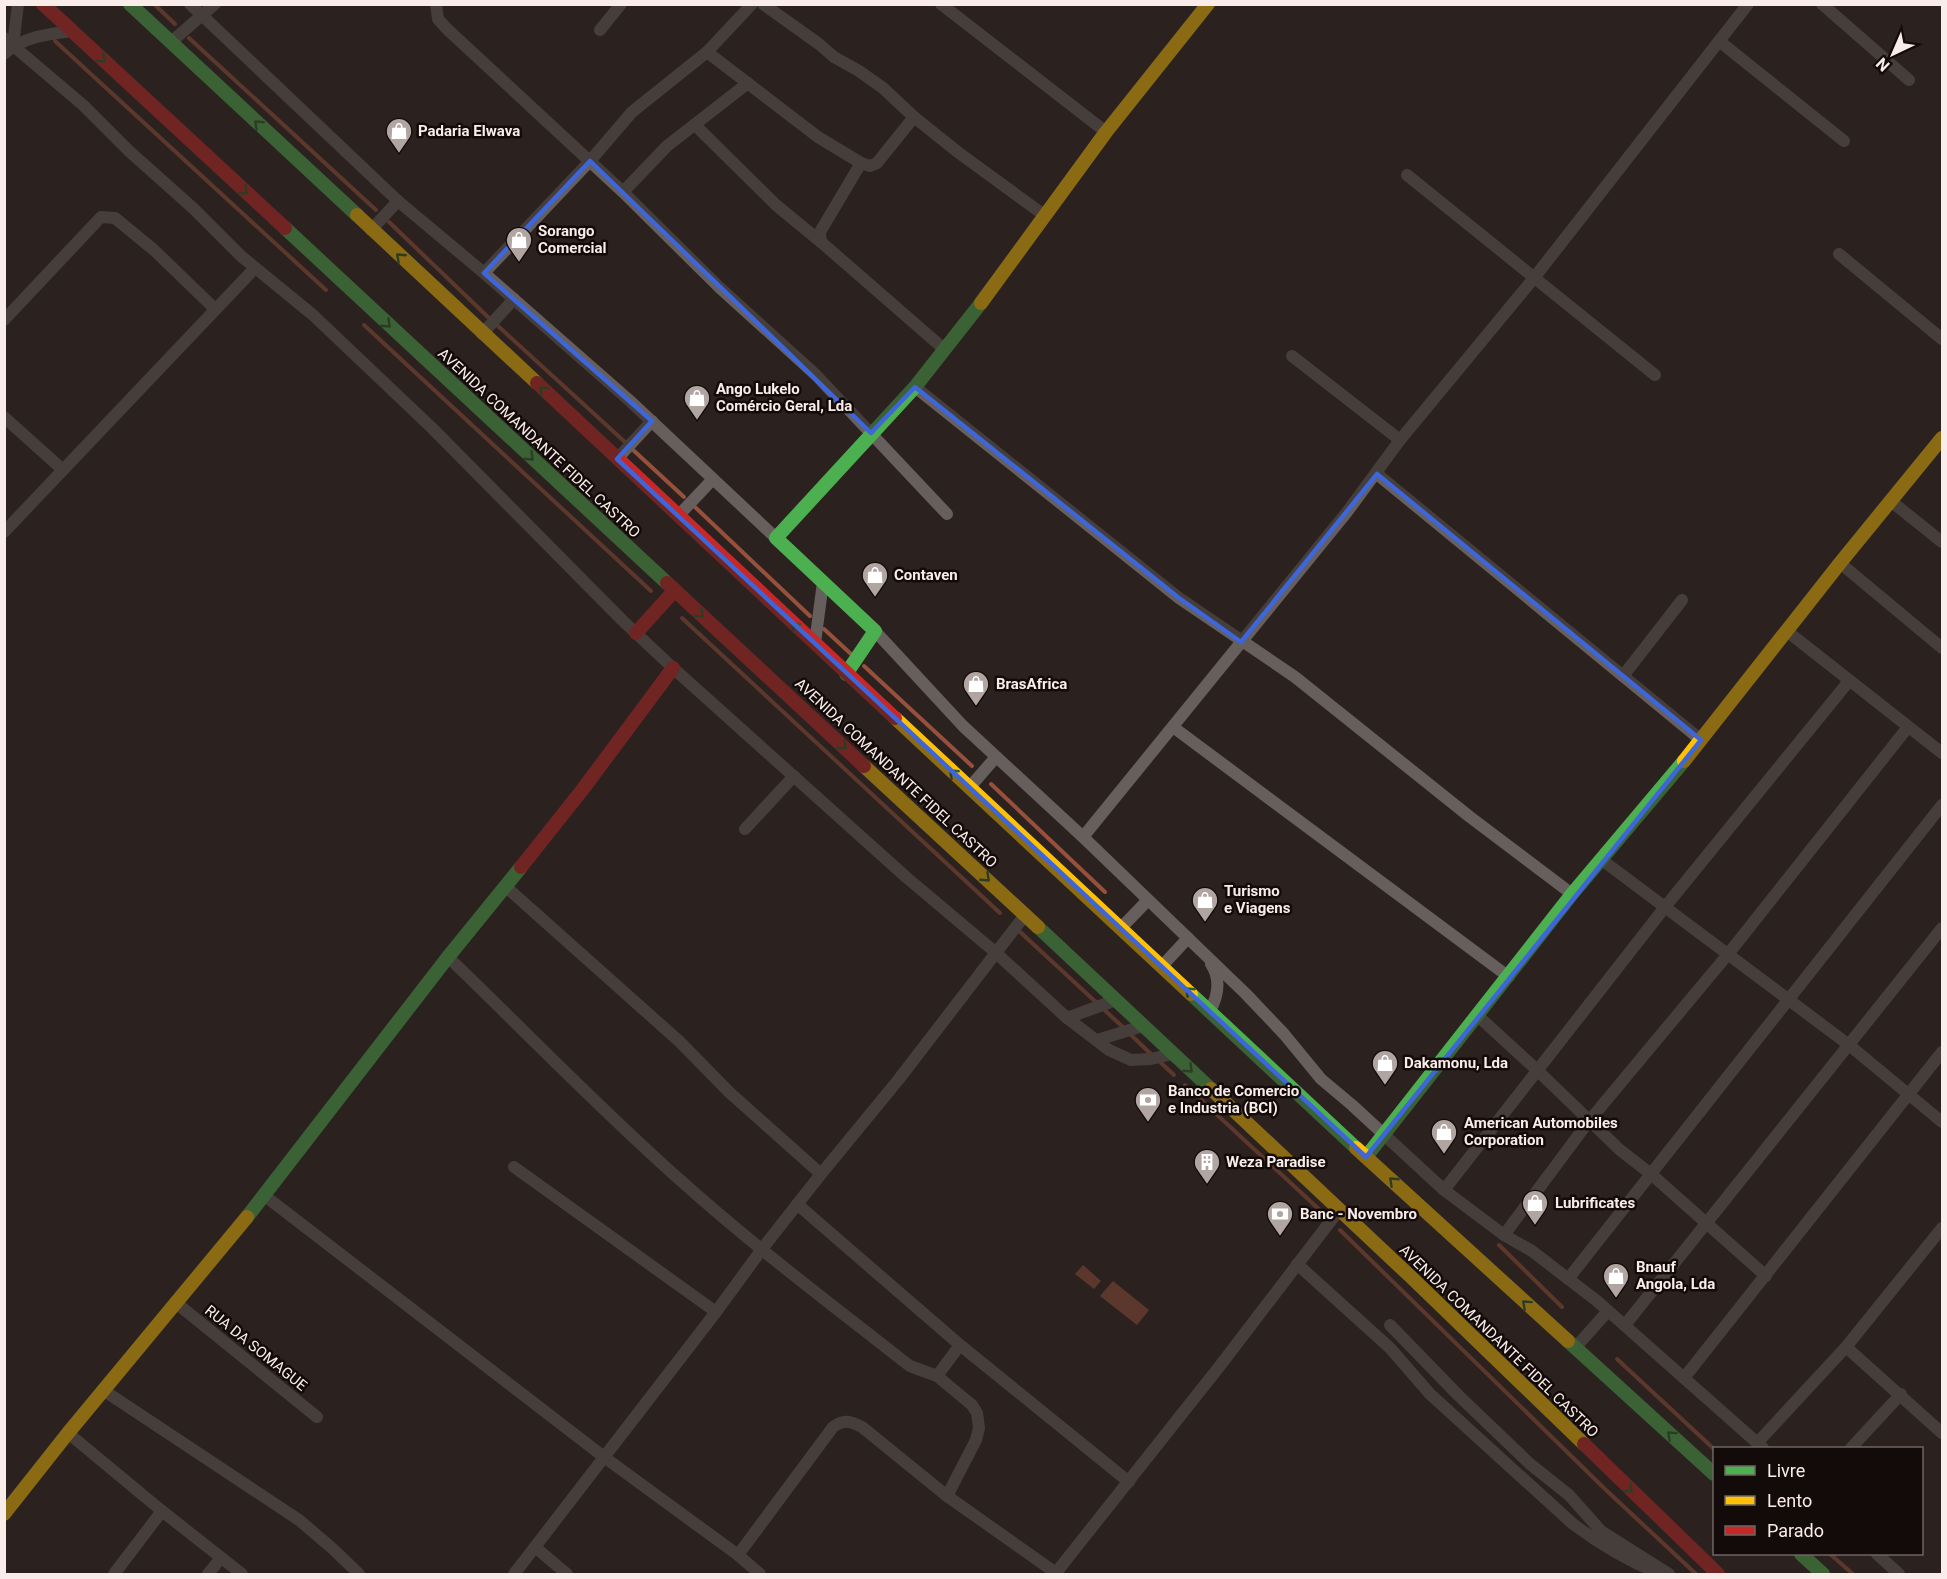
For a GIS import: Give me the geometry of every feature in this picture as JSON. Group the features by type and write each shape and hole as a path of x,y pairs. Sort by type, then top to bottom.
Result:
{"main road":[{"name":"AVENIDA COMANDANTE FIDEL CASTRO","path":"43,4 1116,1000 1410,1276 1718,1575"},
{"path":"130,4 1366,1157 1713,1473"},
{"path":"846,674 876,632 776,538 915,387 980,304 1106,132 1208,4"},
{"path":"1366,1157 1572,894 1701,740 1942,438"},
{"path":"636,633 675,590"},
{"path":"4,1514 103,1390 265,1196 448,957 583,789 673,668"},
{"path":"1802,1555 1823,1575"}],"street":[{"path":"7,46 18,4"},
{"path":"190,4 398,201 484,273 652,421 776,538"},
{"path":"171,42 215,4"},
{"path":"436,4 438,19 446,28 623,192 719,287 816,375 947,514"},
{"path":"600,30 621,4"},
{"path":"484,273 633,112 707,52 753,4"},
{"path":"763,4 834,57 860,71 883,88 914,117 959,153 1044,215"},
{"path":"941,4 1106,132"},
{"path":"1083,837 1377,474 1400,440 1534,278 1748,4"},
{"path":"1821,4 1909,80"},
{"path":"7,46 48,34 72,31"},
{"path":"1719,42 1844,141"},
{"path":"7,46 82,105 255,268 314,315 432,428 673,668 1067,1018 1109,1050 1131,1060 1151,1059 1172,1054"},
{"path":"707,52 818,136 861,163 870,166 877,163 914,117"},
{"path":"623,192 667,146 748,83"},
{"path":"695,126 776,205 944,349"},
{"path":"821,242 820,232 861,163"},
{"path":"1407,175 1654,375"},
{"path":"371,230 398,201"},
{"path":"4,320 101,217 108,216 115,218 154,250 215,309"},
{"path":"1839,254 1942,339"},
{"path":"4,532 255,268"},
{"path":"482,334 514,299"},
{"path":"1292,356 1400,440"},
{"path":"915,387 1179,598 1295,677 1470,817 1572,894"},
{"path":"4,417 63,470"},
{"path":"617,459 652,421"},
{"path":"1377,474 1701,740"},
{"path":"678,516 713,479"},
{"path":"1892,502 1942,542"},
{"path":"1840,563 1942,648"},
{"path":"814,644 824,582"},
{"path":"1623,676 1682,600"},
{"path":"876,632 956,719 1206,955 1284,1034 1321,1079 1444,1190 1504,1235 1532,1251 1608,1311 1760,1445 1846,1347 1942,1228"},
{"path":"1788,632 1942,753"},
{"path":"1444,1190 1665,907 1849,681"},
{"path":"1173,727 1509,977"},
{"path":"1504,1235 1589,1120 1729,953 1908,727"},
{"path":"969,788 996,757"},
{"path":"745,829 794,776"},
{"path":"1568,1279 1942,805"},
{"path":"1602,860 1849,1044 1942,1122"},
{"path":"505,886 680,1042 729,1092 820,1174"},
{"path":"1121,928 1148,900"},
{"path":"514,1575 820,1174 899,1079 1025,915"},
{"path":"1625,1325 1942,928"},
{"path":"1162,966 1188,938"},
{"path":"1206,955 1214,968 1217,981 1216,999 1210,1011"},
{"path":"448,957 680,1180 762,1249 902,1360 910,1366 937,1376 972,1405 977,1413 980,1428 947,1496"},
{"path":"1067,1018 1116,1000"},
{"path":"1478,1016 1539,1071 1620,1150 1707,1222 1766,1276"},
{"path":"1097,1040 1143,1026"},
{"path":"1684,1378 1942,1052"},
{"path":"514,1167 716,1312"},
{"path":"265,1196 604,1457 738,1555 760,1575"},
{"path":"797,1204 960,1345 1129,1482"},
{"path":"738,1555 833,1427 848,1421 862,1427 947,1496 1055,1574 1339,1210"},
{"path":"1297,1264 1390,1348 1430,1394 1541,1495 1598,1543 1660,1575"},
{"name":"RUA DA SOMAGUE","path":"176,1302 317,1417"},
{"path":"1575,1348 1608,1311"},
{"path":"1390,1325 1530,1464 1569,1495 1601,1531 1669,1575"},
{"path":"937,1376 960,1345"},
{"path":"1846,1347 1942,1434"},
{"path":"103,1390 299,1520 359,1575"},
{"path":"1853,1447 1900,1394"},
{"path":"68,1433 242,1575"},
{"path":"121,1572 162,1511"},
{"path":"535,1547 567,1575"},
{"path":"1878,1555 1899,1575"},
{"path":"208,1575 221,1558"},
{"path":"1639,1565 1648,1575"}],"highlighted area":[{"path":"590,161 871,433 915,387 1179,598 1241,642 1377,474 1701,740 1366,1157 617,459 652,421 484,273"}],"shaded area":[{"path":"1083,1265 1101,1281 1094,1289 1075,1274"},
{"path":"1113,1281 1149,1310 1137,1325 1100,1296"}],"waterway":[{"path":"154,4 175,24"},
{"path":"189,38 376,210"},
{"path":"55,41 326,290"},
{"path":"389,222 490,319"},
{"path":"364,325 651,591"},
{"path":"498,326 626,443"},
{"path":"632,449 684,497"},
{"path":"695,507 810,616"},
{"path":"682,618 1000,913"},
{"path":"824,629 851,654"},
{"path":"864,666 972,766"},
{"path":"991,784 1105,892"},
{"path":"1018,930 1125,1029"},
{"path":"1130,1034 1153,1056"},
{"path":"1159,1061 1174,1075"},
{"path":"1185,1085 1323,1213"},
{"path":"1340,1230 1607,1491 1696,1574"},
{"path":"1499,1245 1562,1307"},
{"path":"1617,1359 1713,1448"},
{"path":"1831,1555 1853,1574"}],"traffic: fast":[{"path":"130,4 357,215"},
{"path":"285,228 667,583"},
{"path":"846,674 875,631 776,538 915,387 981,303"},
{"path":"1366,1157 1572,894 1684,761"},
{"path":"247,1217 448,957 521,867"},
{"path":"1038,927 1211,1089"},
{"path":"1191,994 1356,1148"},
{"path":"1568,1341 1713,1473"},
{"path":"1802,1555 1823,1574"}],"traffic: slow":[{"path":"981,303 1106,132 1208,4"},
{"path":"357,215 537,383"},
{"path":"1684,761 1942,438"},
{"path":"895,718 1191,994"},
{"path":"864,766 1038,927"},
{"path":"1211,1089 1584,1444"},
{"path":"1356,1148 1568,1341"},
{"path":"4,1514 247,1217"}],"traffic: jam":[{"path":"43,4 285,228"},
{"path":"537,383 895,718"},
{"path":"667,583 864,766"},
{"path":"636,633 675,590"},
{"path":"521,867 583,789 673,668"},
{"path":"1584,1444 1718,1574"}],"place":[{"name":"Padaria Elwava","path":"399,154"},
{"name":"Sorango Comercial","path":"519,263"},
{"name":"Ango Lukelo Comércio Geral, Lda","path":"697,421"},
{"name":"Contaven","path":"875,598"},
{"name":"BrasAfrica","path":"976,707"},
{"name":"Turismo e Viagens","path":"1205,923"},
{"name":"Dakamonu, Lda","path":"1385,1086"},
{"name":"Banco de Comercio e Industria (BCI)","path":"1148,1123"},
{"name":"American Automobiles Corporation","path":"1444,1155"},
{"name":"Weza Paradise","path":"1207,1185"},
{"name":"Lubrificates","path":"1535,1226"},
{"name":"Banc - Novembro","path":"1280,1237"},
{"name":"Bnauf Angola, Lda","path":"1616,1299"}]}
